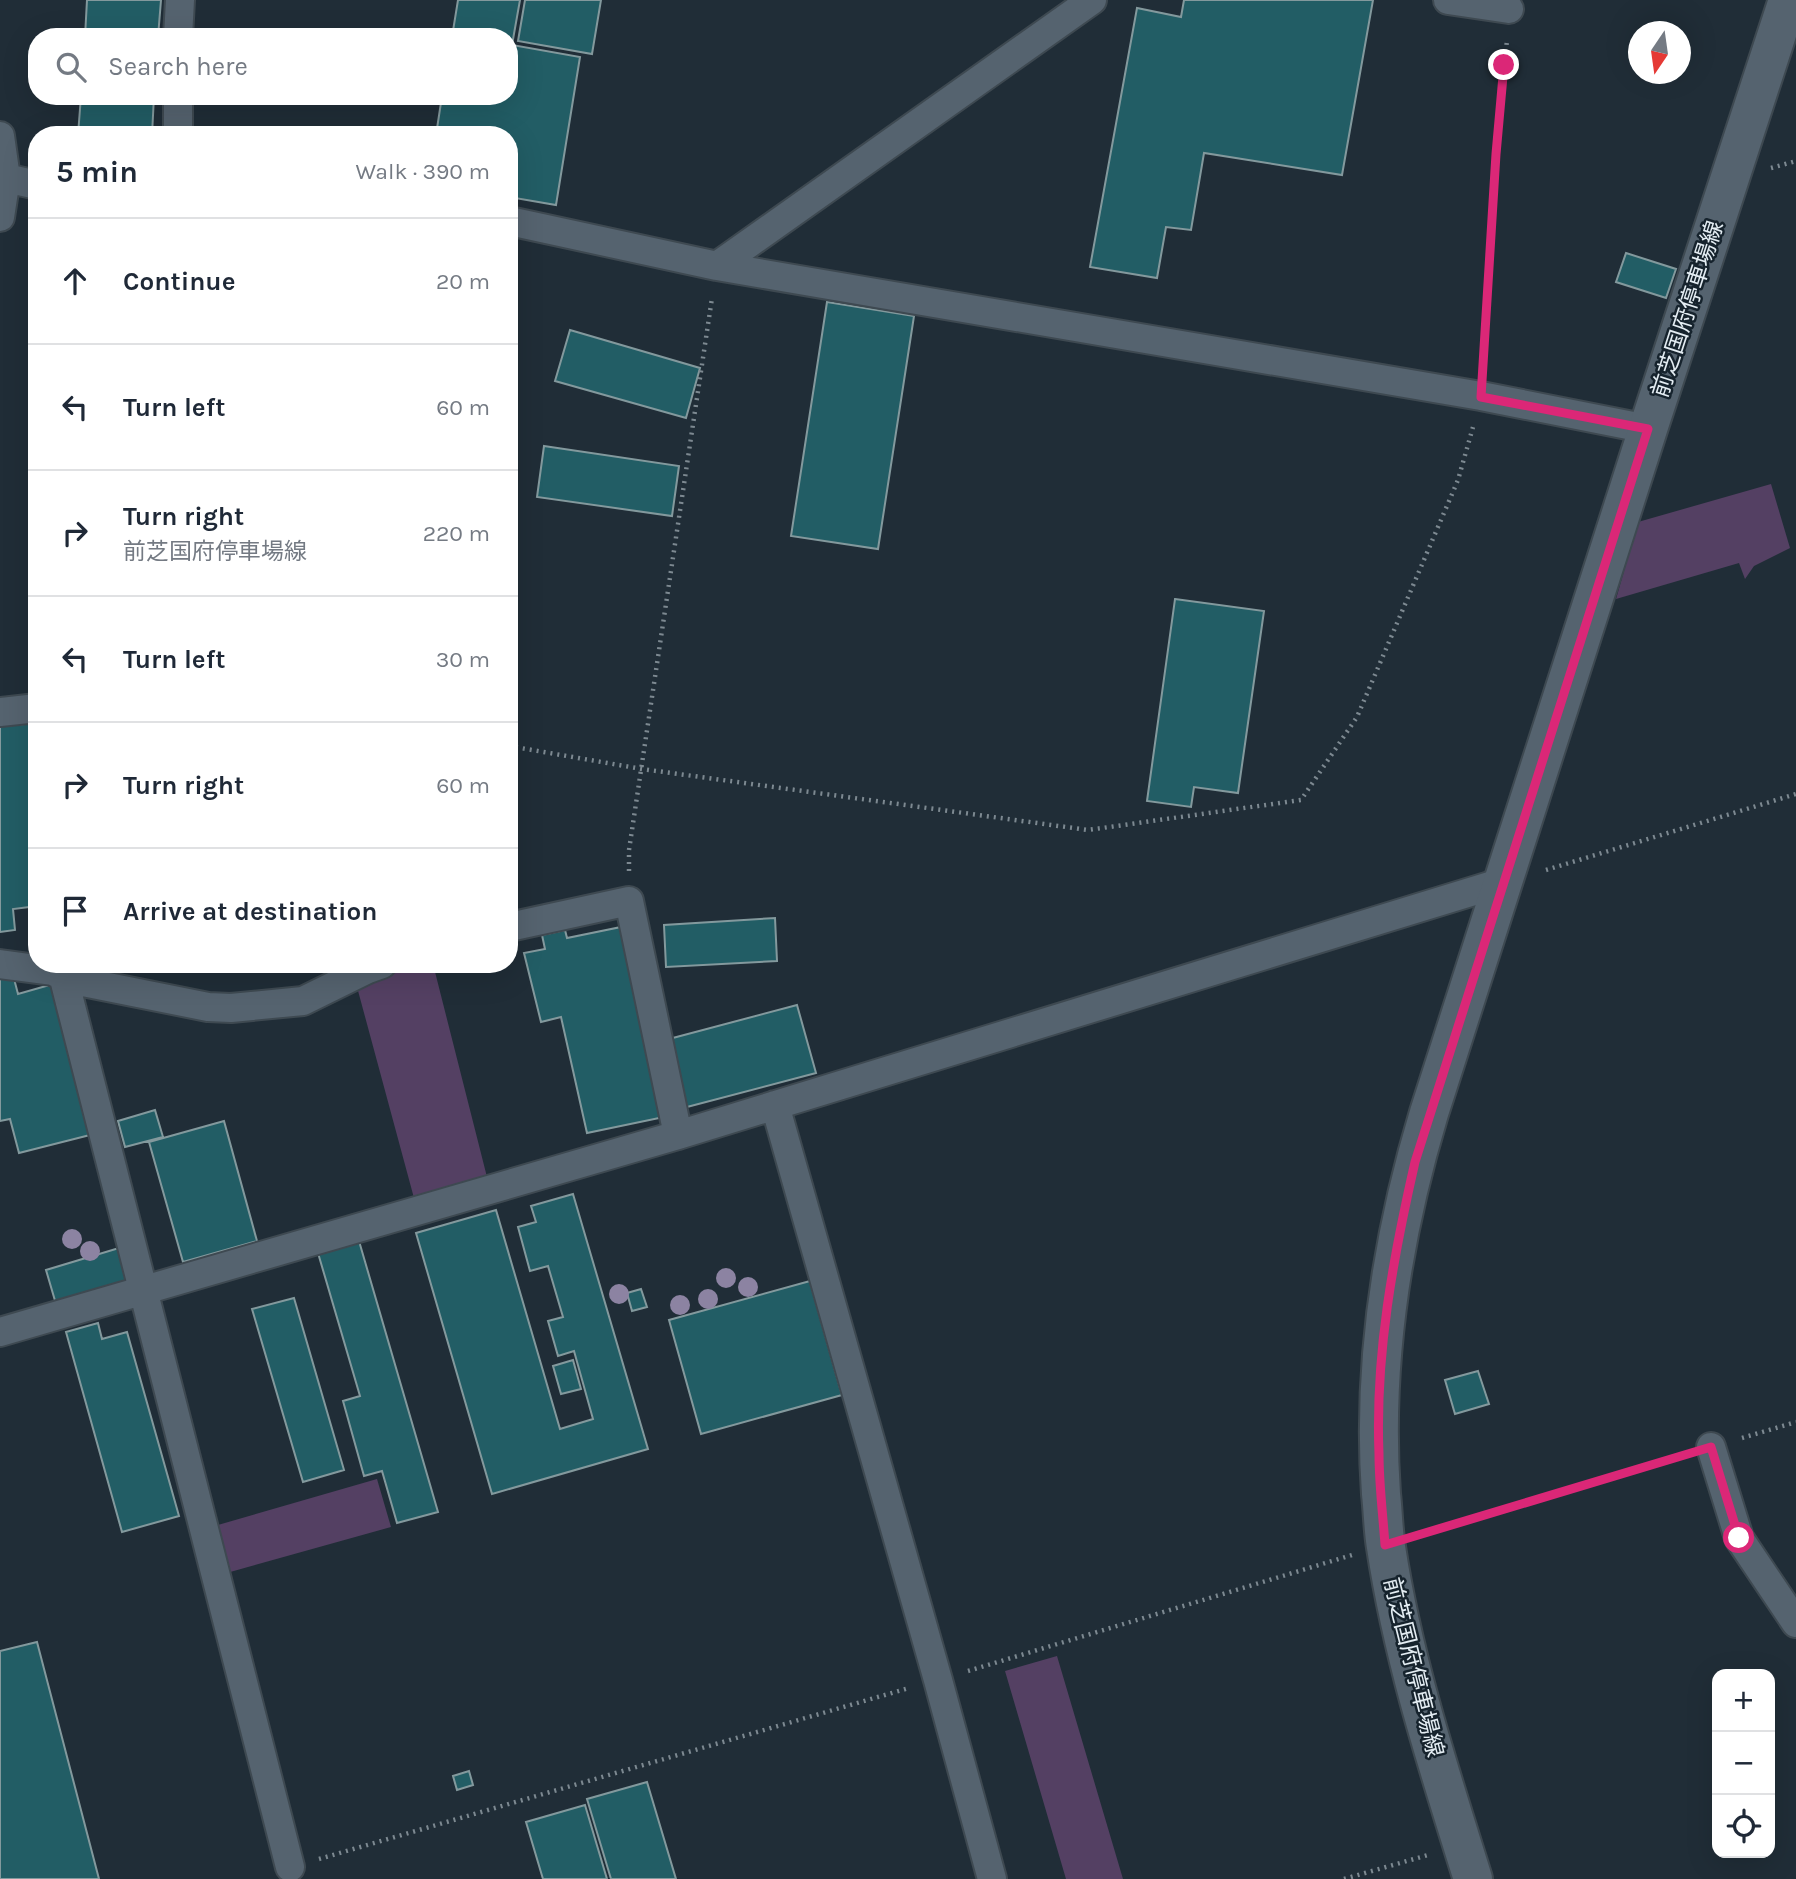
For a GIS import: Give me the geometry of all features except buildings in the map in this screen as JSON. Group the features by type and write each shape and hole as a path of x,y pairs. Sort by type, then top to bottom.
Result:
{"main road":[{"name":"前芝国府停車場線","path":"1468,1862 1408,1660 1385,1545 1378,1454 1380,1382 1386,1309 1396,1242 1415,1162 1503,882 1788,0"}],"street":[{"path":"178,28 180,0"},
{"path":"717,266 1092,0"},
{"path":"1448,0 1509,9"},
{"path":"178,105 178,126"},
{"path":"0,136 6,178 0,217"},
{"path":"6,178 28,184"},
{"path":"518,223 717,266 1481,397 1648,429"},
{"path":"0,712 28,709"},
{"path":"0,1332 678,1135 1503,882"},
{"path":"518,925 629,901 678,1135"},
{"path":"0,964 28,969"},
{"path":"52,973 73,980 208,1007 231,1008 303,1001 360,973"},
{"path":"63,975 289,1867"},
{"path":"775,1105 992,1879"},
{"path":"1711,1447 1739,1538 1796,1622"}],"path":[{"path":"518,748 642,769 1088,830 1301,800 1357,717 1458,480 1481,397 1496,154 1509,9"},
{"path":"629,901 629,850 717,266"},
{"path":"1503,882 1796,794"},
{"path":"289,1867 938,1680 1796,1422"},
{"path":"1344,1879 1468,1862"}],"shaded area":[{"path":"1771,484 1790,548 1754,566 1745,579 1739,563 1616,599 1638,522"},
{"path":"384,973 435,973 487,1177 414,1198 357,987"},
{"path":"377,1479 391,1527 223,1574 211,1527"},
{"path":"1057,1656 1123,1879 1066,1879 1005,1671"}],"route":[{"path":"1504,65 1481,397 1648,429 1429,1113 1396,1242 1386,1309 1380,1382 1378,1454 1385,1545 1711,1447 1739,1538"}]}
